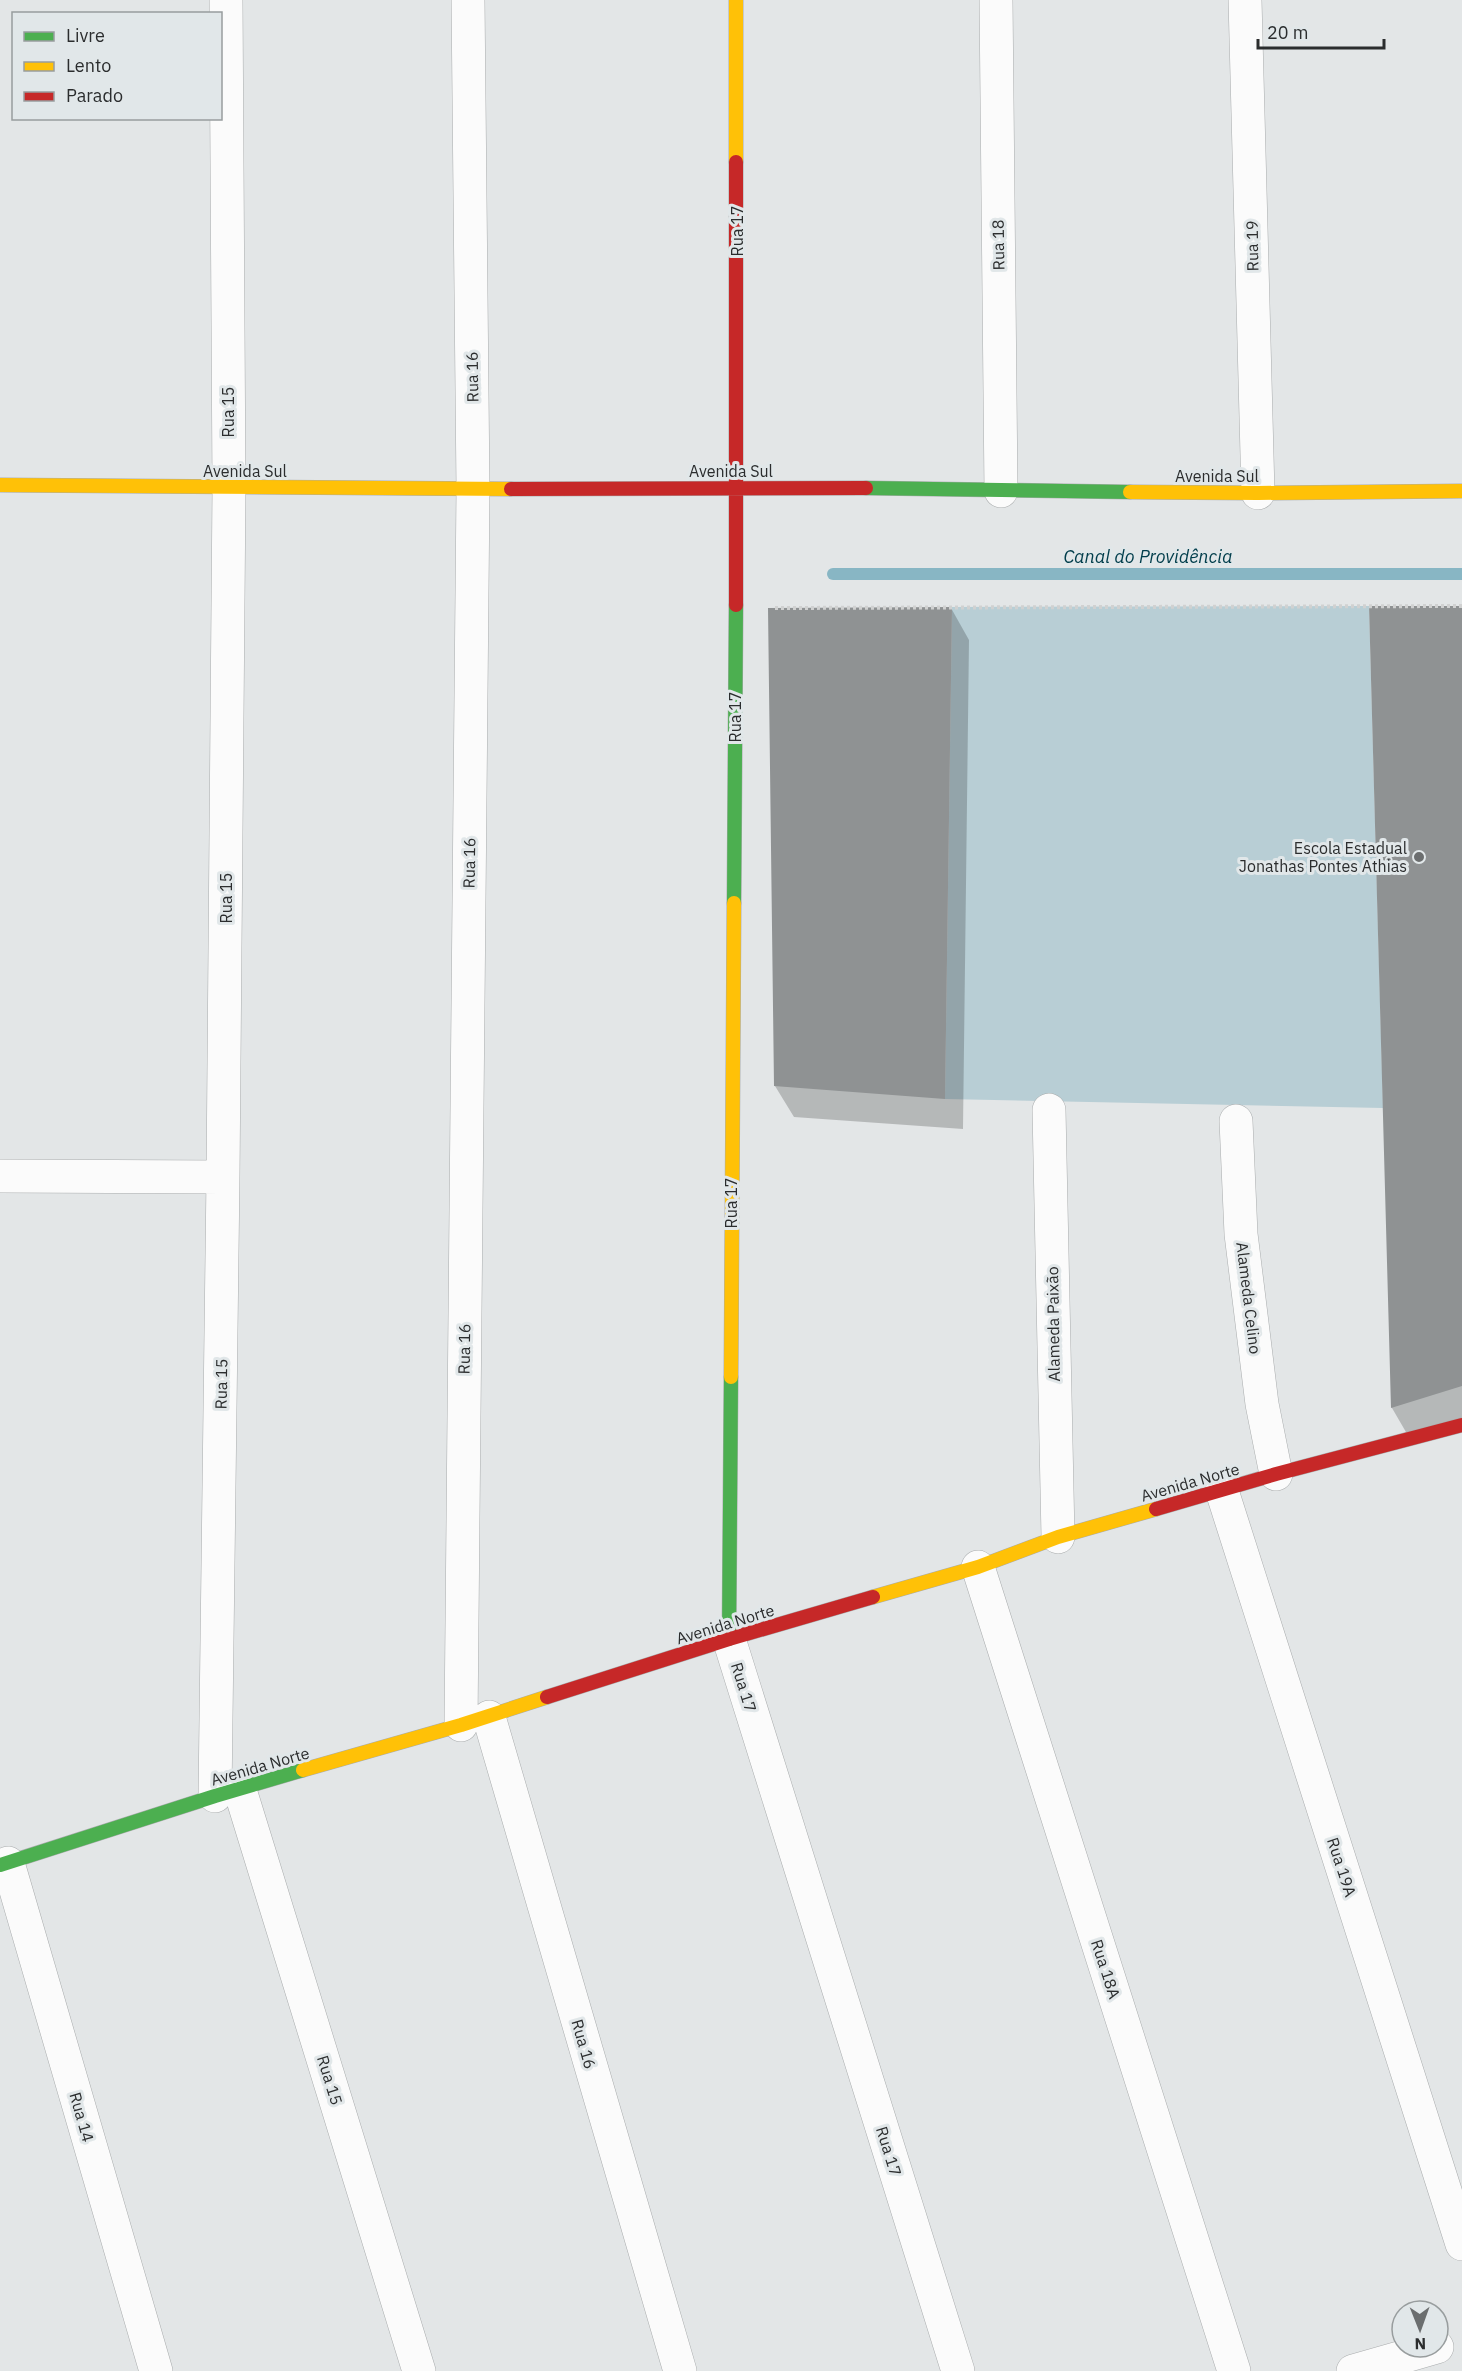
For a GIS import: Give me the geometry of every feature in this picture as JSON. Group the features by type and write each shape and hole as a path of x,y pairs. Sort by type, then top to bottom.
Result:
{"street":[{"name":"Rua 15","path":"226,0 229,488 224,1177 227,1793 419,2371"},
{"name":"Rua 16","path":"468,0 473,489 475,1721 680,2371"},
{"name":"Rua 17","path":"736,0 737,487 729,1639 958,2371"},
{"name":"Rua 18","path":"996,0 1001,491"},
{"name":"Rua 19","path":"1245,0 1258,493"},
{"name":"Avenida Sul","path":"0,485 473,489 737,487 1258,493 1462,491"},
{"name":"Alameda Paixão","path":"1049,1110 1058,1537"},
{"name":"Alameda Celino","path":"1236,1121 1241,1234 1262,1404 1276,1474"},
{"path":"0,1176 224,1177"},
{"name":"Avenida Norte","path":"4,1864 227,1793 475,1721 729,1639 978,1567 1058,1537 1276,1474 1462,1425"},
{"name":"Rua 19A","path":"1222,1491 1462,2244"},
{"name":"Rua 18A","path":"978,1567 1234,2371"},
{"name":"Rua 14","path":"4,1864 156,2371"},
{"path":"1353,2371 1395,2359"}],"path":[{"path":"735,608 1462,606"}],"shaded area":[{"path":"1369,606 1383,1108 945,1099 952,607"}],"building":[{"name":"Escola Estadual Jonathas Pontes Athias","path":"1369,606 1462,606 1462,1386 1391,1408"},
{"path":"952,607 945,1099 774,1086 768,608"}],"waterway":[{"name":"Canal do Providência","path":"833,574 1462,574"}],"traffic: fast":[{"path":"866,488 1130,492"},
{"path":"734,903 736,605"},
{"path":"729,1639 731,1377"},
{"path":"0,1865 303,1770"}],"traffic: slow":[{"path":"736,0 736,162"},
{"path":"0,485 511,489"},
{"path":"1130,492 1462,491"},
{"path":"731,1377 734,903"},
{"path":"873,1597 978,1567 1058,1537 1156,1509"},
{"path":"303,1770 461,1725 547,1697"}],"traffic: jam":[{"path":"736,162 736,605"},
{"path":"511,489 866,488"},
{"path":"1156,1509 1276,1474 1462,1425"},
{"path":"547,1697 729,1639 873,1597"}],"place":[{"name":"Escola Estadual Jonathas Pontes Athias","path":"1419,857"}]}
